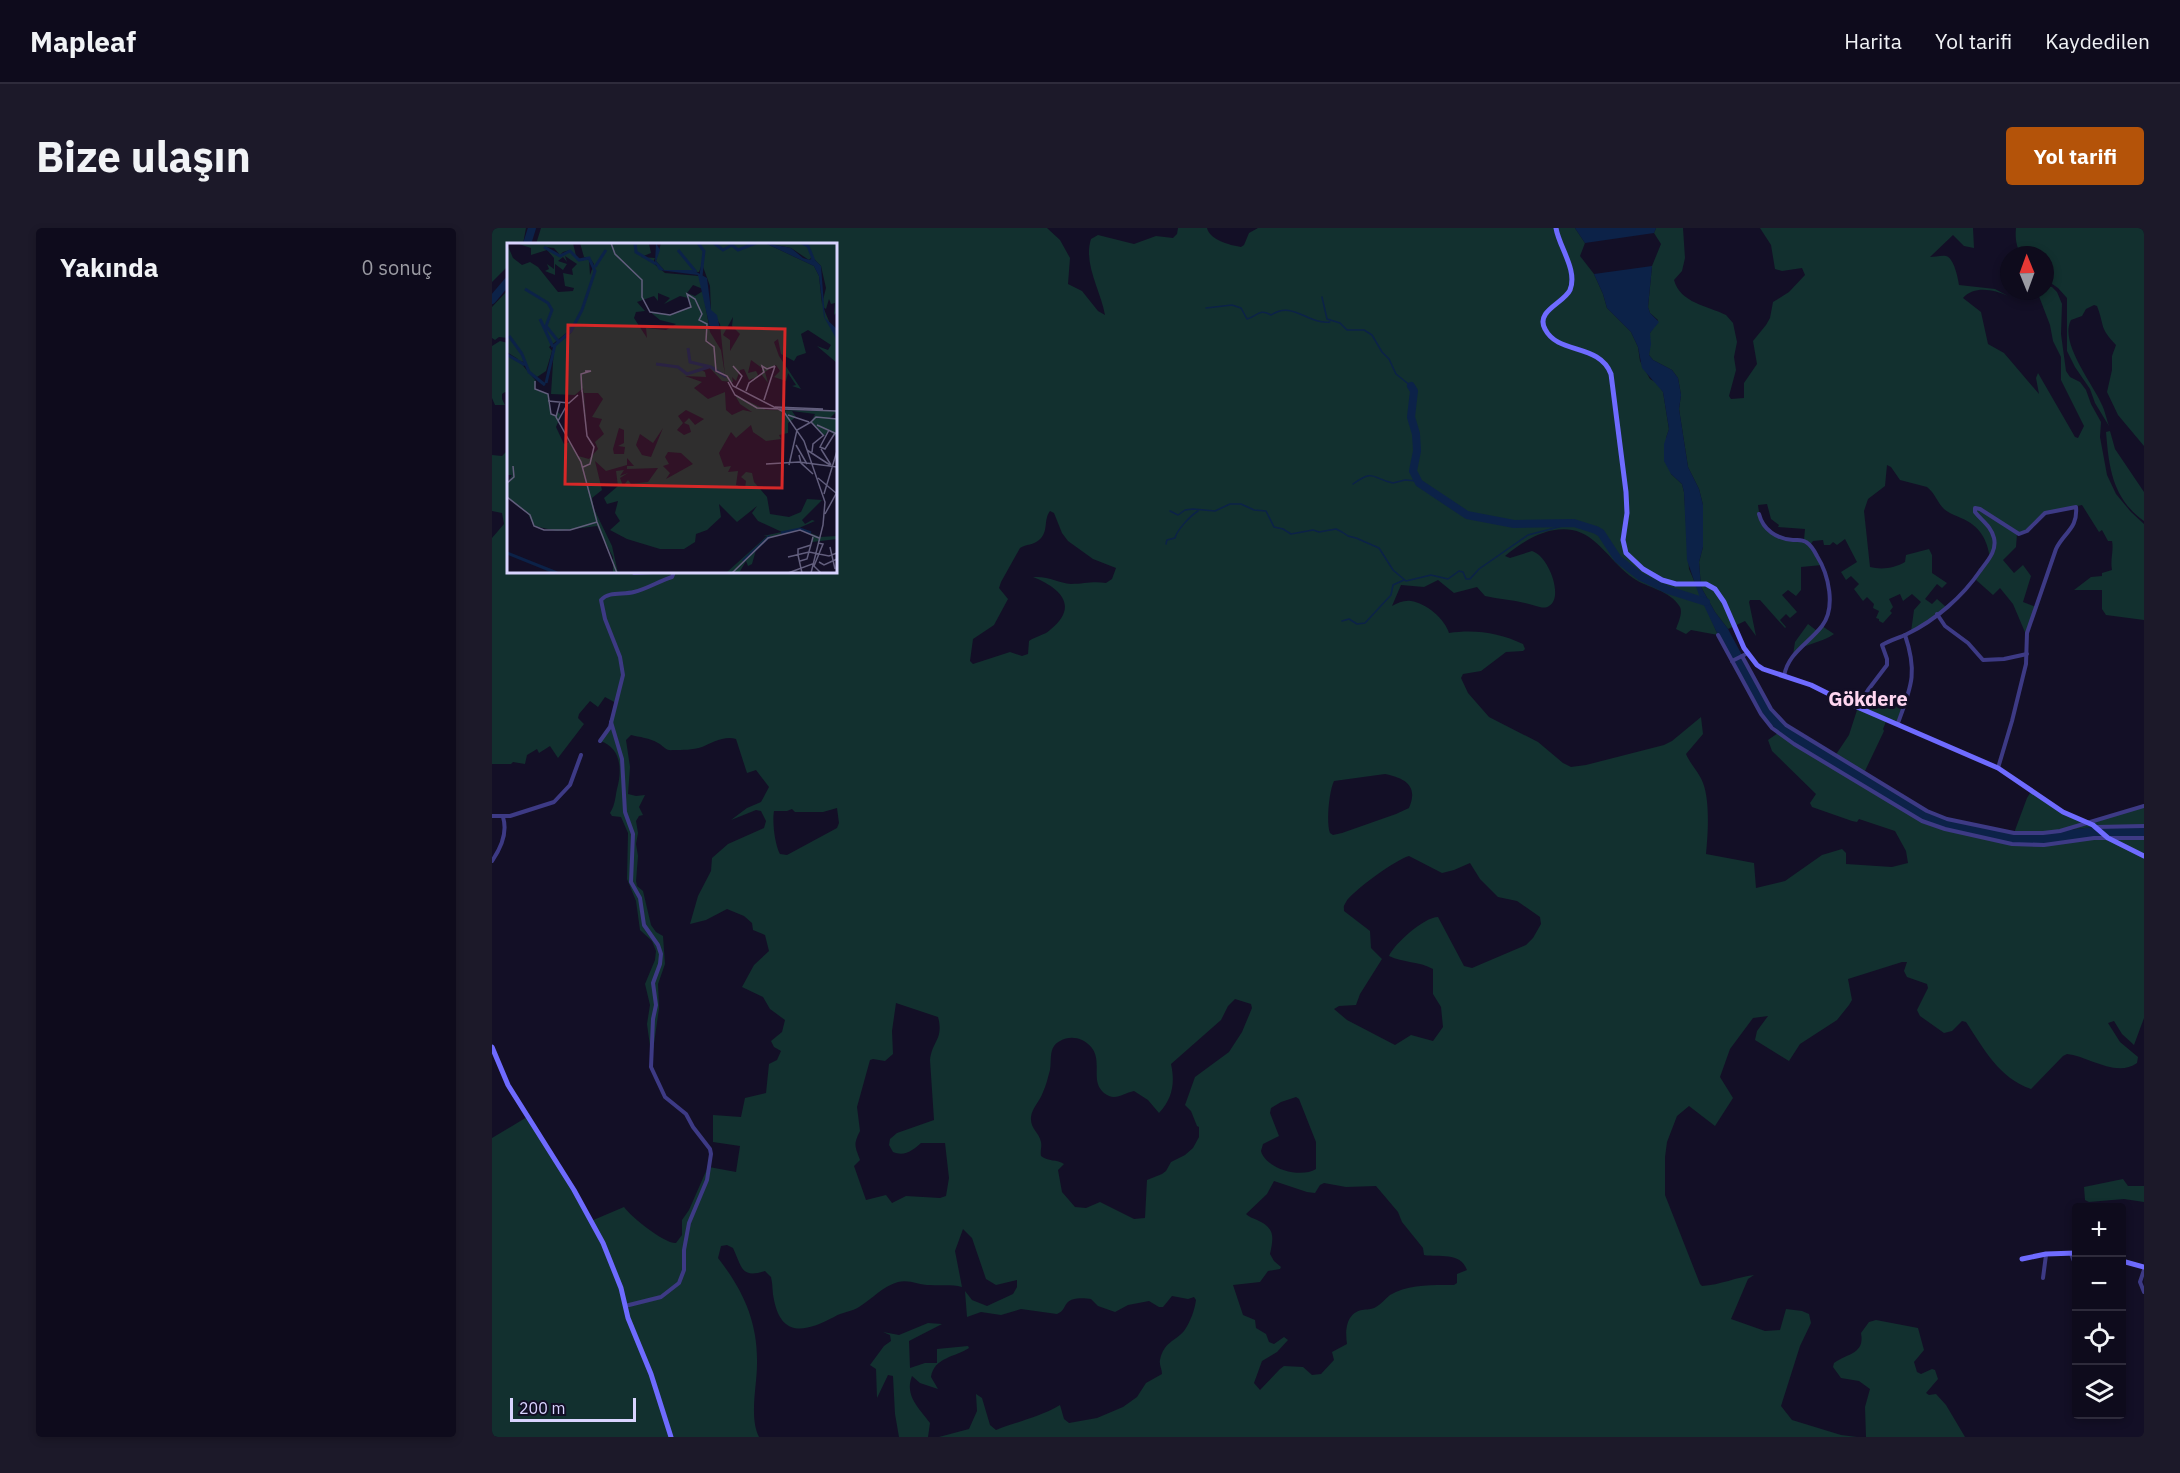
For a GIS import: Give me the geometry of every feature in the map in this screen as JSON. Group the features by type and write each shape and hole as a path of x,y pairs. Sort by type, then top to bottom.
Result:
{"street":[{"path":"1556,228 1568,262 1571,284 1567,294 1546,312 1543,326 1556,340 1598,356 1606,364 1611,374 1626,492 1627,513 1623,540 1626,553 1643,569 1662,580 1676,584 1706,584 1715,589 1724,602 1743,656 1771,709 1786,725 1927,811 1972,825 2028,834 2060,831 2144,806"},
{"path":"1858,707 1886,667 1887,658 1882,645 1905,635 1937,614 1967,590 1992,553 1995,544 1992,531 1976,514 1975,508 1980,509 2015,533 2021,534 2030,529 2045,513 2076,507 2073,526 2060,541 2052,558 2027,633 2027,654 2012,721 1998,768"},
{"path":"1759,514 1764,527 1772,533 1787,540 1804,540 1809,544 1819,560 1829,592 1828,610 1823,624 1789,661 1784,676"},
{"path":"600,741 608,731 611,722 622,682 623,669 605,619 601,600 609,594 638,591 672,577 674,573"},
{"path":"1937,614 1945,626 1968,643 1983,660 2004,659 2027,654"},
{"path":"1718,635 1761,714 1772,728 1784,738 1922,821 1995,841 2028,845 2107,837 2144,838"},
{"path":"1898,723 1913,672 1912,657 1905,635"},
{"path":"1743,656 1760,667 1810,685 1998,768 2057,808 2097,828 2107,837 2144,856"},
{"path":"1733,661 1743,656"},
{"path":"611,722 623,767 625,812 633,834 630,882 640,898 644,925 658,945 661,954 653,983 656,1005 653,1019 651,1067 665,1097 686,1114 710,1149 711,1154 707,1180 689,1223 684,1250 684,1270 679,1284 661,1297 625,1306"},
{"path":"492,816 503,817 549,804 559,798 575,776 581,755"},
{"path":"492,861 504,836 506,826 503,817"},
{"path":"1970,834 1972,825"},
{"path":"2097,828 2144,826"},
{"path":"492,1047 508,1085 574,1190 603,1244 614,1268 635,1336 651,1374 671,1437"},
{"path":"2022,1259 2046,1254 2072,1253"},
{"path":"2043,1278 2046,1254"},
{"path":"2126,1262 2144,1268 2140,1282 2144,1292"}],"green space":[{"path":"492,228 526,228 523,243 507,243 507,267 492,282"},
{"path":"541,228 1047,228 1060,240 1070,258 1068,284 1082,291 1098,311 1105,315 1089,258 1091,239 1098,235 1134,244 1156,236 1173,238 1178,228 1207,228 1216,239 1241,247 1249,233 1258,228 1575,228 1585,243 1580,256 1594,274 1607,308 1631,332 1638,347 1640,361 1650,379 1657,383 1663,392 1669,429 1666,438 1671,474 1682,484 1684,492 1689,569 1718,635 1691,630 1686,634 1676,629 1681,612 1676,601 1633,578 1589,537 1563,529 1536,536 1505,556 1510,558 1532,551 1544,561 1555,586 1553,602 1547,607 1485,596 1477,587 1454,593 1438,580 1424,587 1401,585 1392,606 1406,601 1417,602 1429,608 1439,617 1449,633 1468,631 1487,633 1523,644 1525,649 1523,651 1506,652 1481,671 1463,674 1461,678 1468,693 1489,717 1538,742 1571,767 1664,745 1701,717 1703,734 1686,754 1701,779 1707,799 1706,854 1754,863 1756,888 1785,881 1822,855 1842,849 1846,853 1846,864 1892,867 1908,863 1906,851 1895,831 1859,819 1857,822 1852,821 1812,807 1810,803 1816,794 1772,751 1768,740 1778,733 1922,821 2081,840 2144,838 2144,1018 2134,1045 2122,1034 2114,1021 2108,1023 2120,1042 2138,1057 2137,1063 2129,1067 2111,1067 2067,1054 2031,1089 2010,1078 1993,1062 1966,1022 1962,1021 1952,1031 1944,1033 1920,1016 1917,1010 1928,988 1927,984 1907,977 1904,971 1907,962 1902,962 1848,979 1852,1000 1849,1005 1837,1020 1800,1044 1789,1061 1755,1040 1757,1031 1768,1016 1753,1018 1730,1049 1720,1077 1733,1098 1715,1126 1689,1106 1677,1116 1667,1142 1665,1195 1700,1284 1702,1286 1722,1283 1754,1275 1748,1279 1731,1319 1765,1331 1780,1330 1786,1309 1809,1314 1811,1323 1800,1346 1781,1406 1792,1420 1841,1435 1857,1437 939,1437 969,1429 977,1411 976,1394 982,1398 990,1425 996,1430 1060,1405 1064,1419 1069,1423 1097,1418 1123,1407 1137,1397 1146,1383 1162,1374 1160,1362 1162,1354 1186,1328 1196,1300 1194,1297 1188,1299 1172,1296 1163,1307 1149,1301 1128,1305 1115,1312 1098,1306 1091,1299 1078,1298 1069,1301 1057,1314 1021,1309 1001,1315 981,1312 967,1317 965,1291 972,1300 987,1306 1013,1294 1017,1287 1017,1280 996,1285 986,1279 972,1238 963,1229 955,1251 962,1287 898,1282 882,1290 856,1309 805,1328 789,1326 783,1321 774,1300 771,1277 765,1271 751,1273 743,1270 733,1248 727,1245 721,1246 718,1258 742,1295 755,1334 757,1364 754,1420 759,1437 492,1437 492,1138 527,1117 591,1221 624,1207 648,1229 676,1243 682,1235 682,1220 689,1210 707,1169 709,1167 736,1172 740,1146 713,1142 713,1115 741,1117 745,1098 766,1093 769,1064 777,1060 781,1051 774,1047 771,1041 782,1032 785,1020 770,1009 763,997 742,987 754,965 769,951 765,935 753,930 752,923 744,916 727,909 706,920 690,924 698,896 711,871 712,858 728,844 764,828 766,821 761,811 756,810 731,820 747,808 761,802 769,787 756,770 747,773 736,739 723,739 695,749 684,750 666,749 655,741 631,735 626,740 630,767 628,794 645,795 639,807 643,815 639,816 636,821 638,856 636,881 637,886 643,891 651,925 663,936 665,964 658,984 659,1008 653,1051 650,1046 647,1024 650,1005 645,984 655,960 656,951 652,941 640,930 636,901 627,879 628,833 621,817 612,816 610,813 619,778 618,758 612,748 600,741 608,731 616,703 605,697 598,707 590,701 579,714 578,718 584,724 558,758 550,746 539,753 537,749 527,755 525,764 513,762 511,764 492,764 492,538 504,524 502,513 492,511 492,455 502,456 507,451 507,573 837,573 837,243 536,243","holes":["1050,511 1054,513 1068,541 1093,559 1116,568 1112,579 1106,583 1071,584 1033,577 1051,586 1062,598 1065,605 1064,613 1059,621 1048,632 1029,641 1028,654 1022,656 1010,652 973,664 970,661 973,639 994,625 1008,599 999,588 1001,582 1020,548 1035,543 1042,537","1385,774 1404,780 1411,788 1412,800 1409,808 1396,814 1333,835 1330,833 1328,822 1334,781","837,808 839,823 837,828 787,855 780,854 774,833 774,811 792,809 795,812 823,812","1409,856 1442,873 1470,863 1480,879 1498,897 1517,901 1540,917 1541,924 1526,945 1472,968 1464,966 1438,917 1425,921 1410,932 1389,956 1433,969 1433,994 1441,1007 1443,1027 1433,1041 1411,1035 1395,1045 1347,1020 1334,1009 1339,1006 1356,1005 1360,994 1382,959 1371,948 1370,931 1344,911 1344,905 1356,891","1235,999 1251,1004 1252,1008 1242,1032 1229,1052 1195,1077 1185,1105 1191,1111 1199,1127 1199,1137 1193,1148 1171,1162 1166,1171 1147,1180 1145,1218 1134,1219 1100,1202 1086,1208 1075,1207 1062,1192 1058,1170 1064,1164 1041,1156 1041,1142 1031,1121 1033,1111 1046,1084 1051,1054 1056,1044 1065,1039 1082,1040 1094,1052 1097,1081 1104,1093 1115,1097 1134,1091 1148,1100 1159,1113 1172,1090 1171,1064 1221,1020 1228,1006","896,1003 938,1017 940,1030 930,1060 934,1120 897,1133 890,1139 889,1145 893,1152 901,1154 921,1143 945,1143 949,1178 946,1196 940,1198 906,1196 892,1203 886,1195 866,1200 854,1166 860,1160 856,1146 856,1139 860,1131 857,1107 870,1060 885,1061 893,1054 892,1031","1296,1097 1299,1099 1316,1142 1316,1169 1301,1173 1284,1170 1276,1167 1264,1157 1261,1151 1263,1144 1279,1136 1270,1113 1271,1108","1274,1181 1315,1193 1324,1183 1346,1187 1376,1186 1398,1212 1402,1222 1423,1248 1424,1255 1449,1256 1459,1260 1467,1270 1457,1274 1457,1283 1454,1285 1421,1286 1397,1291 1374,1308 1357,1312 1348,1323 1347,1344 1332,1352 1334,1360 1321,1374 1312,1375 1303,1367 1284,1366 1260,1390 1254,1383 1262,1361 1277,1352 1288,1340 1284,1337 1274,1344 1269,1342 1266,1334 1256,1328 1255,1320 1243,1315 1233,1285 1260,1282 1268,1271 1281,1267 1270,1254 1271,1231 1264,1224 1246,1214 1267,1194"]},
{"path":"1656,228 1683,228 1685,258 1682,271 1674,280 1677,288 1688,299 1726,315 1733,323 1737,342 1734,357 1736,370 1729,396 1731,399 1744,398 1744,383 1757,364 1753,341 1770,318 1773,302 1789,292 1805,275 1802,268 1782,271 1775,269 1771,245 1760,228 1973,228 1974,248 1964,246 1953,235 1930,257 1949,258 1955,269 1959,285 1995,289 2000,292 1973,291 1963,298 1981,312 1988,344 2004,353 2039,394 2036,378 2038,373 2075,437 2078,438 2084,426 2061,380 2061,357 2053,341 2050,325 2040,300 2054,300 2054,289 2062,304 2061,334 2066,371 2086,390 2101,422 2100,437 2107,475 2116,494 2144,524 2144,620 2106,615 2102,609 2102,590 2074,590 2091,577 2102,576 2102,573 2112,570 2112,541 2108,541 2102,530 2099,532 2082,505 2048,512 2030,529 2017,534 2016,547 2003,560 2014,573 2023,565 2031,576 2023,602 2036,607 2027,637 2013,604 2000,588 1993,595 1975,579 1990,558 1985,539 1978,529 1968,521 1944,509 1927,487 1900,480 1887,465 1885,486 1868,499 1864,511 1870,567 1897,566 1905,562 1906,555 1929,549 1932,555 1932,573 1947,583 1942,588 1937,584 1925,599 1932,604 1937,599 1946,607 1911,632 1914,610 1921,602 1912,594 1903,601 1900,594 1889,599 1893,607 1890,611 1892,613 1883,623 1876,618 1879,611 1873,608 1874,604 1867,597 1863,601 1854,589 1859,584 1851,576 1846,580 1841,572 1857,562 1845,539 1837,545 1833,542 1830,545 1824,545 1823,540 1813,541 1810,545 1822,565 1801,567 1801,590 1796,596 1788,590 1782,595 1797,612 1790,618 1786,614 1780,620 1786,627 1760,600 1750,600 1756,636 1745,621 1728,629 1701,587 1699,562 1703,547 1703,505 1699,489 1688,467 1679,409 1681,395 1678,378 1672,370 1653,360 1649,355 1650,333 1658,320 1650,313 1648,307 1652,266 1661,244 1654,233","holes":["1767,504 1771,519 1779,525 1778,527 1805,529 1804,540 1773,533 1763,523 1758,505"]},
{"path":"2016,228 2144,228 2144,446 2118,415 2107,392 2112,370 2112,356 2116,345 2105,330 2097,306 2086,309 2082,316 2071,320 2068,329 2069,339 2078,362 2102,406 2109,426 2067,351 2067,298 2054,285 2054,246 2017,246"},
{"path":"507,291 507,338 499,337 495,340 492,338 492,307"},
{"path":"500,341 507,343 507,393 502,394 505,405 495,405 492,398 492,346"},
{"path":"2110,431 2115,449 2144,492 2144,521 2125,502 2114,481 2106,432"},
{"path":"1808,624 1817,631 1822,626 1834,634 1802,648 1793,655 1795,642"},
{"path":"1868,690 1883,697 1884,695 1906,702 1898,723 1887,719 1884,731 1864,773 1835,756 1849,735 1858,707"},
{"path":"2032,790 2052,804 2086,822 2144,806 2144,826 2102,826 2043,833 2014,833"},
{"path":"2123,1179 2128,1186 2144,1186 2144,1202 2124,1199 2089,1202 2085,1200 2084,1187"},
{"path":"1876,1320 1918,1328 1924,1350 1914,1362 1917,1372 1921,1374 1935,1370 1938,1379 1926,1393 1936,1394 1946,1405 1965,1437 1866,1437 1865,1407 1870,1389 1859,1381 1841,1378 1833,1367 1834,1363 1858,1349 1862,1340 1861,1333 1869,1322"},
{"path":"928,1323 942,1324 909,1341 910,1368 925,1363 937,1363 937,1349 968,1346 969,1348 936,1365 931,1377 938,1389 920,1383 912,1376 910,1390 912,1396 930,1423 928,1437 899,1437 893,1376 888,1375 877,1398 876,1369 870,1365 884,1346 891,1341 890,1335 883,1332 899,1335"}],"water":[{"path":"1575,228 1656,228 1654,233 1585,243"},
{"path":"1652,266 1648,307 1650,313 1659,322 1650,333 1649,355 1653,360 1672,370 1678,378 1681,395 1679,409 1688,467 1699,489 1703,505 1703,547 1699,562 1701,587 1728,629 1771,709 1780,721 1936,815 2014,833 2043,833 2102,826 2144,826 2144,838 2094,838 2044,845 2012,844 1932,826 1794,744 1767,721 1718,635 1699,595 1687,560 1684,492 1682,484 1671,474 1664,461 1664,444 1669,429 1663,392 1642,368 1638,347 1631,332 1607,308 1594,274"}],"waterway":[{"path":"527,243 532,228"},
{"path":"492,300 507,282"},
{"path":"1322,297 1327,319 1340,323 1347,330 1364,330 1372,335 1389,359 1396,374 1411,386"},
{"path":"1206,308 1232,305 1241,308 1247,319 1261,312 1271,315 1286,310 1322,322 1330,322"},
{"path":"1411,386 1414,391 1411,417 1416,434 1417,451 1413,471 1419,483 1467,515 1514,524 1574,523 1596,530 1601,533 1618,559 1641,577 1668,590 1706,602"},
{"path":"1353,484 1370,476 1393,483 1405,480 1417,481"},
{"path":"1170,511 1178,515 1185,510 1215,511 1230,504 1241,504 1254,510 1266,511 1274,527 1291,534 1336,529 1379,548 1393,570 1406,581 1431,575 1448,579 1459,571 1463,572 1466,579 1470,579 1479,569 1528,535 1574,523"},
{"path":"1166,544 1167,540 1175,538 1184,523 1198,511"},
{"path":"1342,621 1349,619 1357,624 1365,623 1391,595 1393,585 1404,580"}],"district":[{"name":"Gökdere","path":"1868,698"}]}
